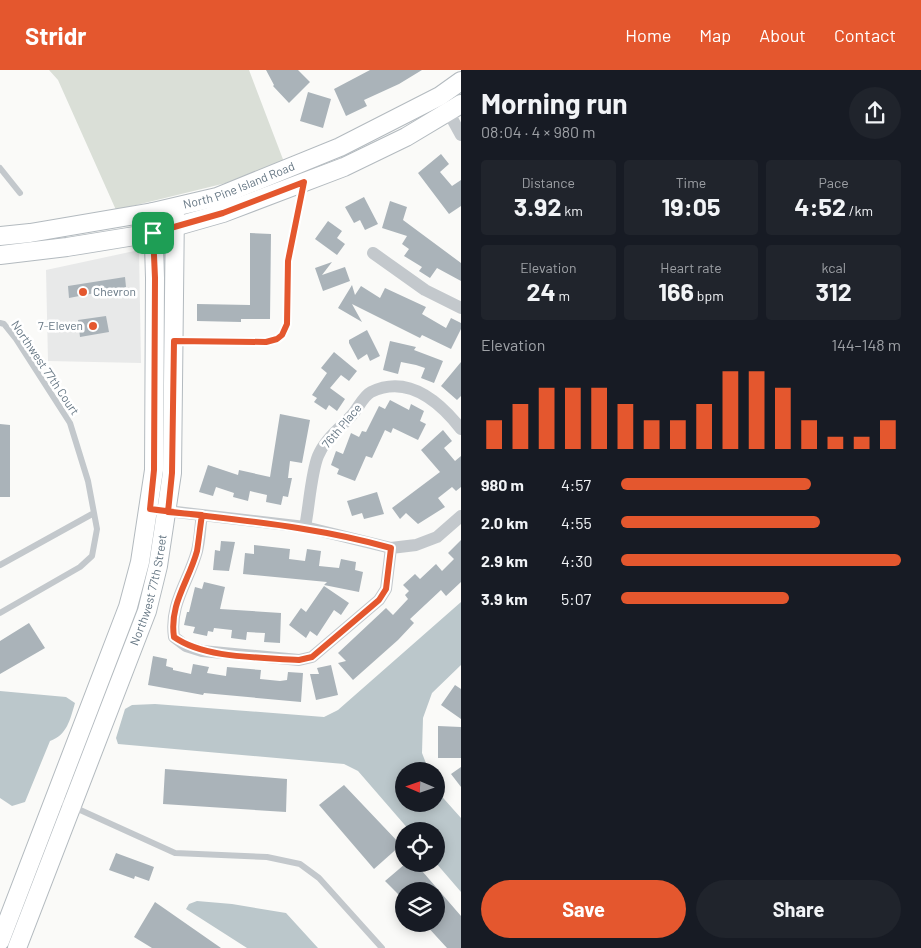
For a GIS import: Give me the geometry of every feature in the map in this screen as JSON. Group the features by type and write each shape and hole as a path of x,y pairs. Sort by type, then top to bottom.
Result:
{"street":[{"name":"North Pine Island Road","path":"0,254 67,247 153,233 223,213 344,167 406,137 450,104 461,81"},
{"name":"North Pine Island Road","path":"0,236 30,233 153,212 217,197 450,104"},
{"path":"450,104 461,135"},
{"name":"Northwest 77th Street","path":"17,948 147,612 168,512 172,473 175,208"},
{"name":"Northwest 77th Street","path":"0,941 128,607 140,562 150,509 154,470 153,212"},
{"path":"373,253 425,290 461,308"},
{"path":"155,344 174,341"},
{"name":"76th Place","path":"305,527 318,456 331,435 353,414 369,392 387,387 405,386 428,395 461,428"},
{"path":"150,509 305,527 391,548 416,545 437,537 461,516"},
{"path":"202,515 196,552 184,582 172,622 174,637 186,646 202,651 299,660 312,657 379,600 386,589 391,548"}],"lane":[{"path":"0,168 20,193"},
{"path":"174,341 266,342 277,339 282,335 288,318 288,261 304,182"},
{"name":"Northwest 77th Court","path":"0,323 4,324 16,339 70,423 86,473 97,529 92,556 80,567 0,613"},
{"path":"0,565 94,514"},
{"path":"55,798 72,808 175,853 267,857 300,864 319,878 382,948"}],"shaded area":[{"path":"49,70 249,70 284,162 226,183 116,210 58,80"},
{"path":"139,250 141,363 48,361 46,270"},
{"path":"461,602 461,665 432,693 423,718 422,753 426,762 395,762 395,812 445,812 445,800 461,818 461,892 444,872 445,822 402,822 358,771 344,764 118,744 116,738 125,709 132,705 155,704 324,717 338,710"},
{"path":"0,691 66,697 75,703 64,731 50,741 25,802 12,806 0,798"},
{"path":"197,901 232,904 286,913 318,948 247,948 186,909 189,904"}],"building":[{"path":"266,70 298,70 310,82 289,103 273,86"},
{"path":"370,70 422,70 399,84 364,100 367,106 346,116 334,89"},
{"path":"308,92 331,99 323,128 300,121"},
{"path":"441,154 449,164 440,172 452,186 461,180 461,206 449,214 418,173"},
{"path":"364,197 378,224 365,230 360,220 354,223 345,207"},
{"path":"390,201 407,207 403,220 461,263 461,281 437,268 430,278 419,271 422,267 404,256 409,249 402,244 407,236 382,228"},
{"path":"328,221 342,231 337,238 345,244 337,255 315,239"},
{"path":"250,233 271,234 270,319 241,319 241,322 197,321 197,304 250,305"},
{"path":"332,262 322,275 345,267 350,281 323,291 315,268"},
{"name":"Chevron","path":"125,277 126,287 69,298 68,286"},
{"path":"352,285 355,295 361,286 380,298 385,288 426,307 422,314 446,328 451,318 461,323 461,329 451,349 422,335 420,338 352,304 362,322 338,308"},
{"name":"7-Eleven","path":"106,316 109,332 80,337 78,320"},
{"path":"367,330 380,356 370,361 367,354 358,360 349,340"},
{"path":"390,341 416,347 414,350 443,361 434,383 421,378 425,368 416,365 401,362 398,374 383,370"},
{"path":"334,352 357,371 349,381 341,375 330,388 345,399 337,411 329,405 326,410 314,402 317,398 312,395 327,373 321,368"},
{"path":"461,362 461,396 457,400 441,386"},
{"path":"390,400 409,410 411,404 424,411 420,421 426,424 418,440 393,428 391,433 385,430 372,458 366,456 355,481 337,474 339,469 331,465 336,451 343,454 351,433 359,437 362,431 366,432 379,406 385,409"},
{"path":"280,414 310,420 302,463 290,461 288,478 292,478 288,497 283,496 281,505 266,502 267,495 250,491 248,501 233,497 234,493 216,487 213,496 199,492 208,465 238,475 239,470 270,477"},
{"path":"0,424 10,425 10,497 0,497"},
{"path":"443,430 452,441 444,448 455,461 461,456 461,487 456,491 452,487 438,498 445,507 418,524 406,513 400,519 392,508 440,472 421,450"},
{"path":"377,492 384,514 364,519 362,513 352,516 347,501"},
{"path":"461,540 461,582 446,596 441,590 410,619 414,623 398,640 353,680 338,663 346,661 338,653 386,608 393,615 408,599 405,595 409,591 403,585 415,574 420,579 436,564 442,571 454,559 448,553"},
{"path":"221,541 235,542 229,571 213,570 215,550 220,551"},
{"path":"254,545 290,549 289,559 305,561 307,549 321,551 319,566 339,568 341,559 356,562 355,570 363,572 359,592 324,585 327,582 243,574 245,553 254,554"},
{"path":"204,582 225,587 220,609 281,613 280,643 264,642 265,633 247,632 246,640 231,638 232,630 214,628 213,632 208,631 207,636 193,633 195,627 184,625 195,587 202,589"},
{"path":"324,586 349,603 341,615 334,610 317,636 310,631 306,638 289,625 301,608 306,612"},
{"path":"29,623 45,648 0,674 0,641"},
{"path":"153,656 167,659 166,666 173,668 173,670 191,674 193,664 209,667 207,673 226,676 227,667 261,670 260,679 280,681 287,680 288,672 303,673 301,702 204,693 203,695 148,685"},
{"path":"331,665 338,695 316,700 310,674 319,674 317,668"},
{"path":"455,685 461,689 461,719 441,705"},
{"path":"438,726 461,727 461,758 438,758"},
{"path":"461,767 461,787 451,774"},
{"path":"165,769 287,779 286,812 163,804"},
{"path":"344,785 395,839 395,850 374,869 319,805"},
{"path":"116,853 154,867 149,881 135,876 134,879 109,870"},
{"path":"396,872 423,872 432,882 395,882 395,891 385,881"},
{"path":"445,898 461,916 461,948 447,948 432,932 445,932"},
{"path":"155,902 221,948 152,948 134,937"}],"place":[{"name":"Chevron","path":"83,292"},
{"name":"7-Eleven","path":"93,326"}],"route":[{"path":"153,233 155,278 154,470 150,509 168,512 202,515 305,527 391,548 386,589 379,600 325,648 312,657 299,660 202,651 186,646 174,637 172,622 184,582 196,552 202,515 168,512 172,473 174,341 266,342 277,339 282,335 288,318 288,261 290,243 304,182 223,213 153,233"}]}
